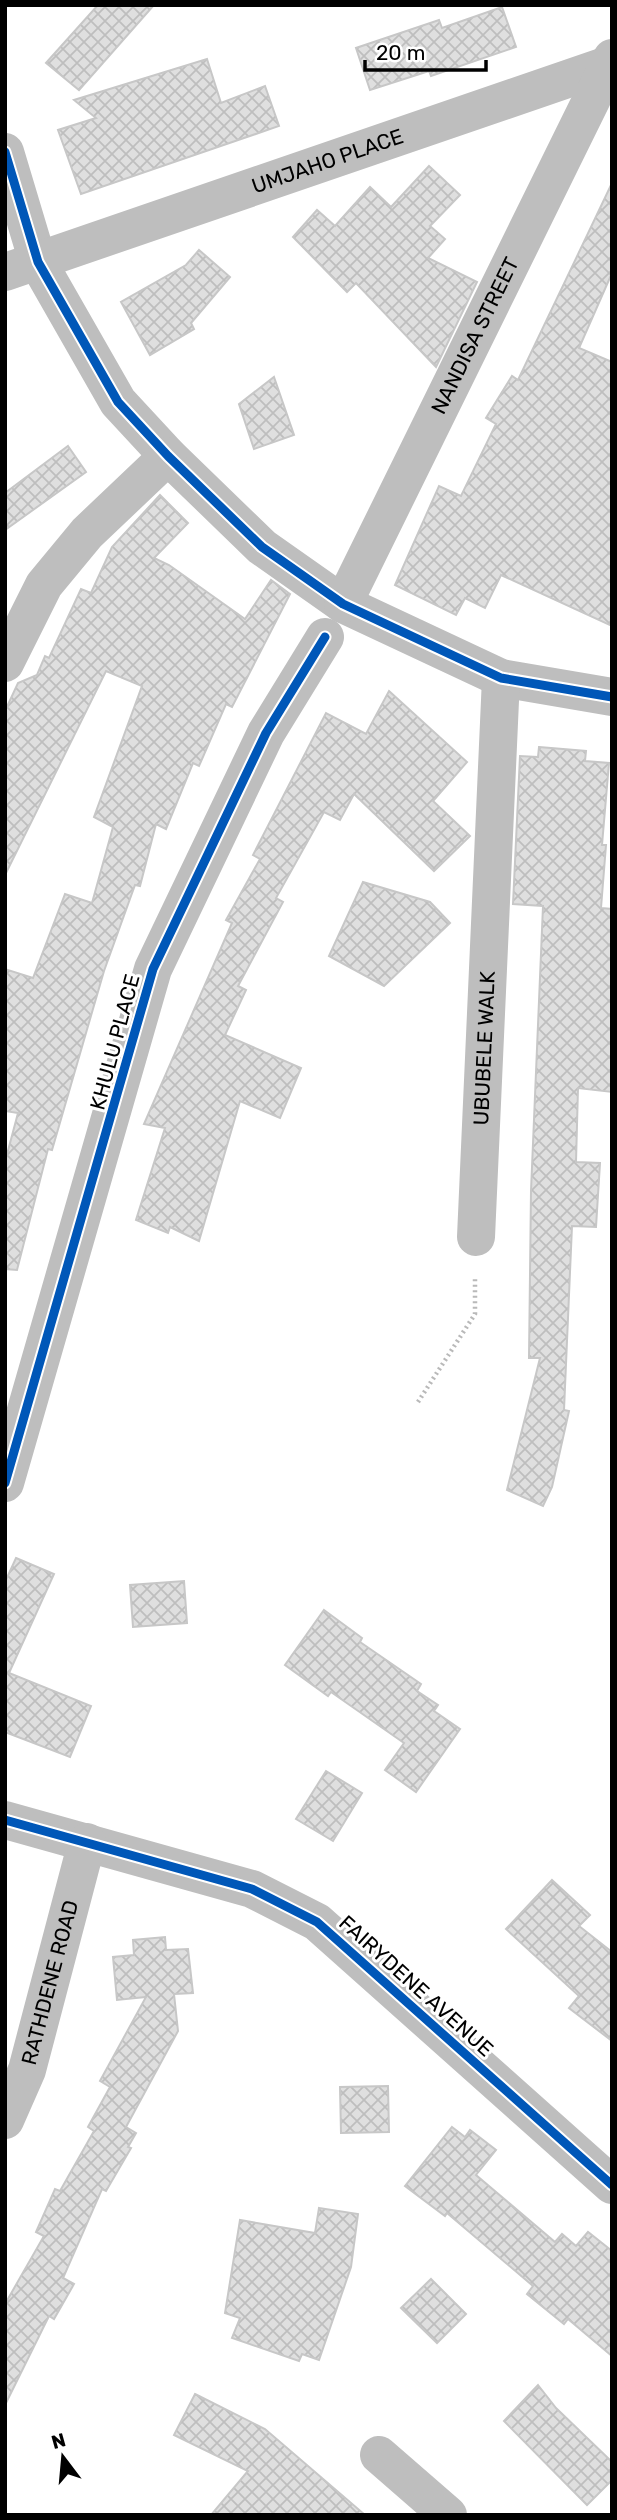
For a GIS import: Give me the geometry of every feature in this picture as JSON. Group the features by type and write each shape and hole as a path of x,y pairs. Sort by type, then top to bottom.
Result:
{"street":[{"name":"UMJAHO PLACE","path":"22,267 610,62"},
{"name":"NANDISA STREET","path":"343,604 610,62"},
{"path":"5,152 22,267 118,402 168,456 262,547 343,604 501,678 612,697"},
{"path":"5,663 44,584 87,533 168,456"},
{"name":"KHULU PLACE","path":"5,1483 153,969 266,733 326,637"},
{"name":"UBUBELE WALK","path":"476,1237 501,678"},
{"name":"FAIRYDENE AVENUE","path":"5,1819 252,1889 317,1922 612,2185"},
{"name":"RATHDENE ROAD","path":"5,2120 27,2070 87,1842"},
{"path":"379,2455 448,2515"}],"path":[{"path":"418,1402 475,1314 476,1237"}],"building":[{"path":"98,5 154,5 79,90 46,63"},
{"path":"502,7 516,47 431,76 429,71 370,90 356,48 439,20 442,28"},
{"path":"207,59 221,103 265,86 279,126 81,194 58,130 96,118 74,100"},
{"path":"429,166 460,195 430,226 445,239 428,258 477,282 436,367 356,283 347,292 293,237 317,210 335,226 370,187 391,207"},
{"path":"612,183 612,273 579,348 612,362 612,626 501,575 485,608 465,598 456,615 395,585 439,486 461,496 496,424 486,418 512,376 518,380"},
{"path":"199,250 230,277 191,323 194,329 150,355 121,302 186,265"},
{"path":"274,377 294,435 254,449 239,404"},
{"path":"68,446 86,472 5,530 5,493"},
{"path":"160,495 188,523 154,558 169,565 245,619 271,580 290,594 232,707 226,704 199,766 193,763 166,829 156,824 140,886 135,885 104,971 52,1150 48,1149 17,1270 5,1269 5,1162 18,1113 5,1111 5,969 33,978 65,894 92,903 113,827 94,817 142,686 106,671 5,875 5,711 18,683 37,675 45,656 49,658 81,589 91,593 112,547"},
{"path":"389,691 467,762 433,801 470,836 434,871 354,794 340,820 324,812 276,898 283,902 238,986 246,990 225,1035 301,1068 280,1118 240,1101 199,1241 170,1227 168,1233 136,1220 165,1128 144,1124 232,923 226,920 260,859 253,855 326,713 366,734"},
{"path":"539,747 586,751 585,761 609,763 602,845 606,845 601,908 612,909 612,1092 578,1088 576,1162 600,1163 596,1227 572,1226 564,1410 569,1411 552,1487 543,1506 507,1490 540,1358 529,1358 531,1191 543,906 513,904 520,756 538,757"},
{"path":"363,882 430,902 450,923 384,986 329,956"},
{"path":"16,1558 54,1574 9,1673 91,1706 70,1757 5,1732 5,1582"},
{"path":"184,1581 187,1623 133,1627 130,1585"},
{"path":"324,1610 362,1638 360,1642 421,1684 417,1691 438,1705 434,1711 460,1729 416,1792 385,1770 404,1743 331,1692 328,1696 285,1665"},
{"path":"326,1771 362,1793 333,1841 296,1819"},
{"path":"552,1880 590,1915 579,1926 612,1952 612,2041 569,2008 579,1996 506,1929"},
{"path":"165,1937 166,1950 188,1949 193,1993 174,1994 178,2031 126,2127 136,2133 128,2147 131,2148 106,2191 102,2189 63,2278 74,2284 54,2319 49,2316 5,2405 5,2304 44,2236 36,2232 55,2189 60,2191 94,2131 88,2127 110,2087 100,2081 146,1997 117,2000 113,1957 134,1955 133,1940"},
{"path":"388,2086 389,2132 341,2133 340,2087"},
{"path":"452,2127 465,2137 470,2130 496,2150 476,2175 555,2242 562,2234 576,2246 588,2232 612,2251 612,2356 568,2319 564,2324 527,2294 533,2286 447,2213 445,2216 405,2186"},
{"path":"319,2208 358,2214 351,2267 319,2360 302,2354 299,2361 232,2338 240,2318 225,2313 240,2220 315,2233"},
{"path":"431,2279 466,2314 437,2343 401,2308"},
{"path":"538,2385 556,2408 612,2462 612,2480 587,2505 504,2421"},
{"path":"195,2394 265,2429 365,2515 211,2515 248,2471 174,2435"}],"cycle path":[{"path":"5,152 38,262 118,402 168,456 262,547 343,604 501,678 612,697"},
{"path":"5,1483 153,969 266,733 325,637"},
{"path":"5,1820 252,1889 317,1922 612,2185"}]}
